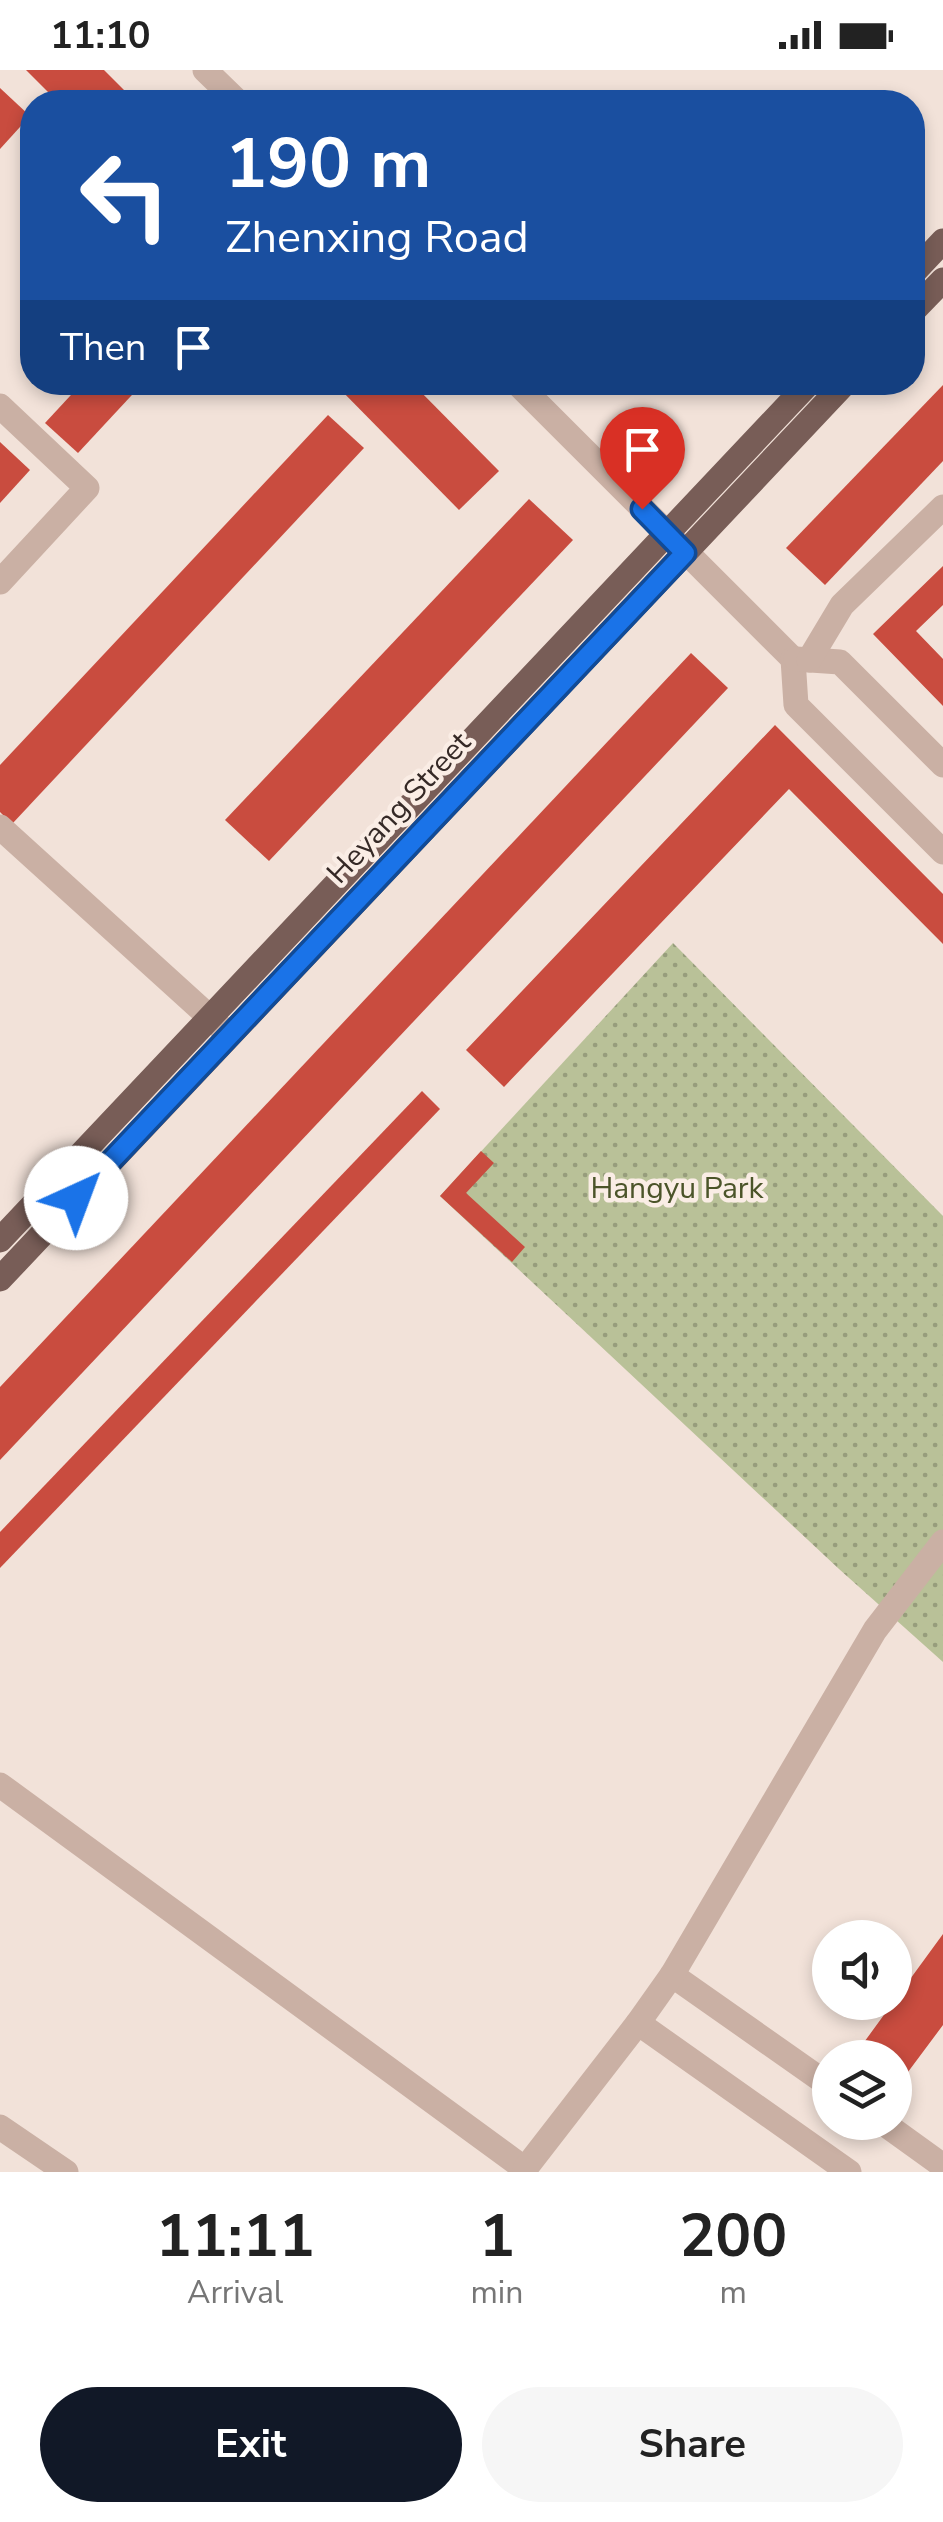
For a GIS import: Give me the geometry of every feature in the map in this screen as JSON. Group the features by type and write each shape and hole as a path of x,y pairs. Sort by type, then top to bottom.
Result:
{"main road":[{"path":"925,260 943,241"},
{"path":"925,299 943,280"},
{"name":"Heyang Street","path":"0,1240 798,395"},
{"name":"Heyang Street","path":"0,1279 834,395"}],"street":[{"path":"206,70 226,90"},
{"path":"529,395 685,553 801,660 840,662 943,765"},
{"path":"0,406 88,488 0,582"},
{"path":"943,507 842,605 801,660 796,705 943,852"},
{"path":"0,827 230,1036"},
{"path":"0,1785 523,2170 672,1975 875,1630 943,1542"},
{"path":"672,1975 812,2073"},
{"path":"638,2023 850,2172"},
{"path":"0,2127 66,2172"},
{"path":"907,2140 943,2166"}],"green space":[{"name":"Hangyu Park","path":"673,943 943,1216 943,1662 440,1196"}],"building":[{"path":"26,70 104,70 124,90 46,90"},
{"path":"0,88 20,107 20,127 0,149"},
{"path":"943,385 943,461 825,585 786,548"},
{"path":"71,395 132,395 78,453 45,423"},
{"path":"346,395 424,395 499,471 459,510"},
{"path":"328,415 364,448 12,824 0,812 0,765"},
{"path":"0,442 30,470 0,503"},
{"path":"529,499 573,540 269,861 225,820"},
{"path":"943,566 943,605 916,631 943,659 943,706 873,634"},
{"path":"691,653 728,688 0,1460 0,1387"},
{"path":"775,725 943,894 943,944 789,789 504,1087 466,1050"},
{"path":"422,1091 440,1109 0,1568 0,1532"},
{"path":"481,1151 494,1163 466,1193 525,1247 512,1262 440,1196"},
{"path":"943,1934 943,2025 912,2067 912,2040 866,2040 880,2020 912,2020 912,1976"}],"route":[{"path":"76,1198 685,553 642,509"}]}
